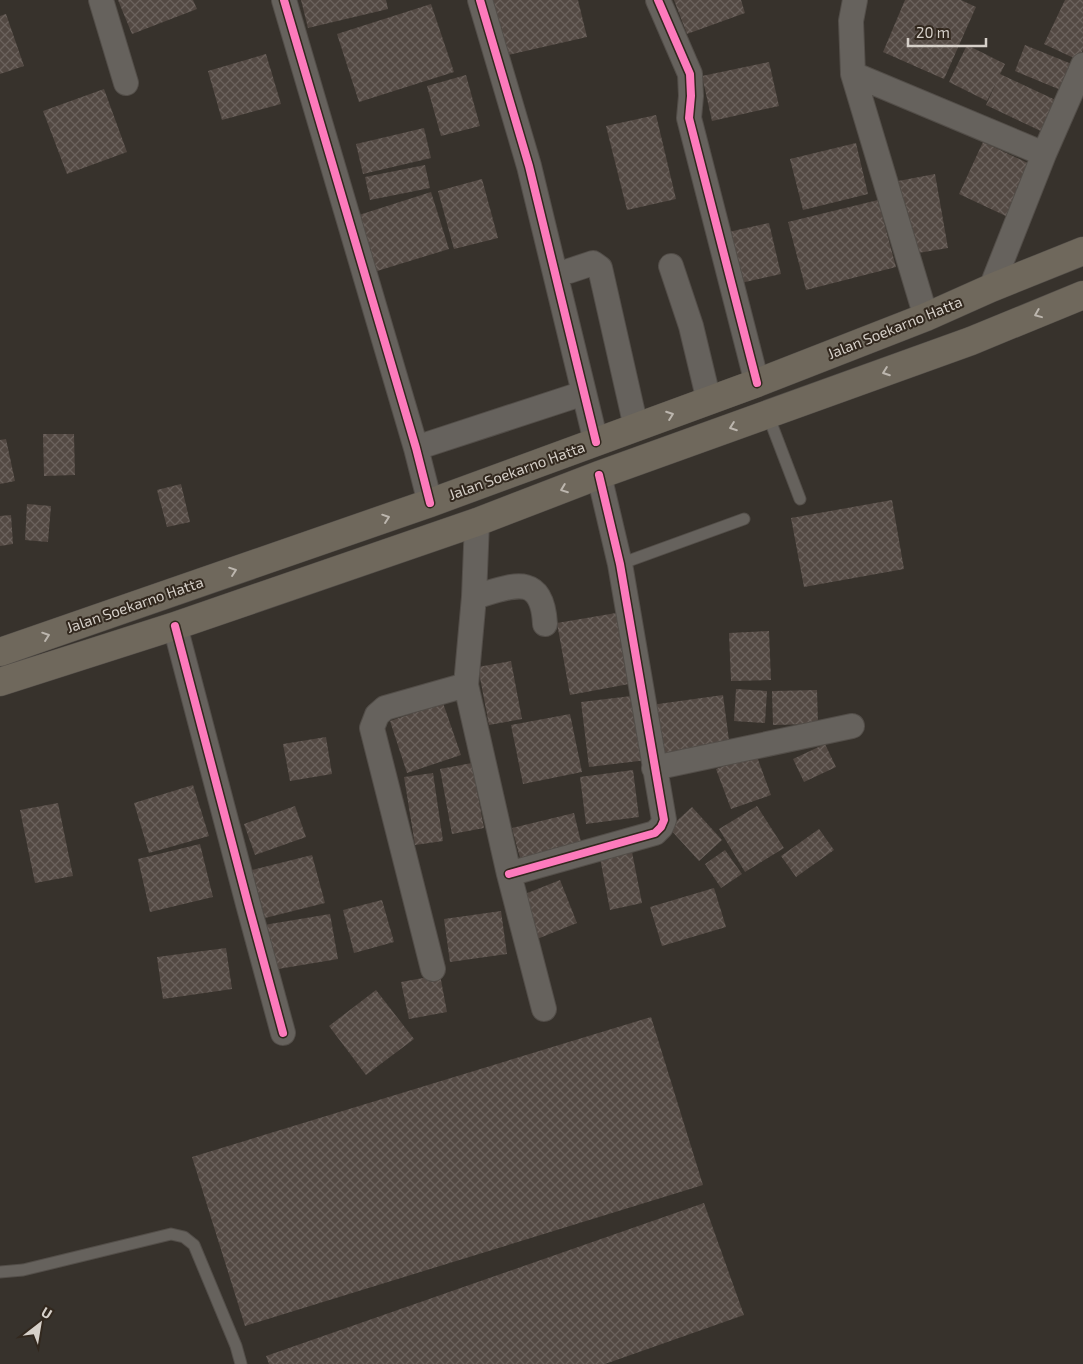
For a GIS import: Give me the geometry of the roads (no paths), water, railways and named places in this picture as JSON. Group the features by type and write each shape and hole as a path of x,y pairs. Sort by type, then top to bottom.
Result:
{"highway":[{"name":"Jalan Soekarno Hatta","path":"0,652 430,503 757,383 926,317 991,288 1083,251"},
{"name":"Jalan Soekarno Hatta","path":"0,682 175,626 477,522 599,475 971,341 1083,295"}],"street":[{"path":"101,0 126,83"},
{"path":"284,0 416,448 430,503"},
{"path":"480,0 529,166 596,442"},
{"path":"658,0 690,74 689,118 757,383"},
{"path":"855,0 851,20 853,74 926,317"},
{"path":"991,288 1044,154 1083,65"},
{"path":"853,74 1044,154"},
{"path":"569,271 593,263 600,268 636,427"},
{"path":"671,266 690,326 708,401"},
{"path":"416,448 584,393"},
{"path":"509,874 655,833 661,827 664,820 620,564 599,475"},
{"path":"477,522 474,597 466,685 509,874 544,1010"},
{"path":"474,597 524,586 537,593 544,608 545,624"},
{"path":"175,626 283,1033"},
{"path":"433,969 372,728 377,715 385,708 466,685"},
{"path":"654,768 852,726"}],"lane":[{"path":"768,415 800,499"},
{"path":"620,564 744,519"},
{"path":"0,1272 23,1270 170,1234 184,1237 194,1244 236,1346 241,1364"}]}
